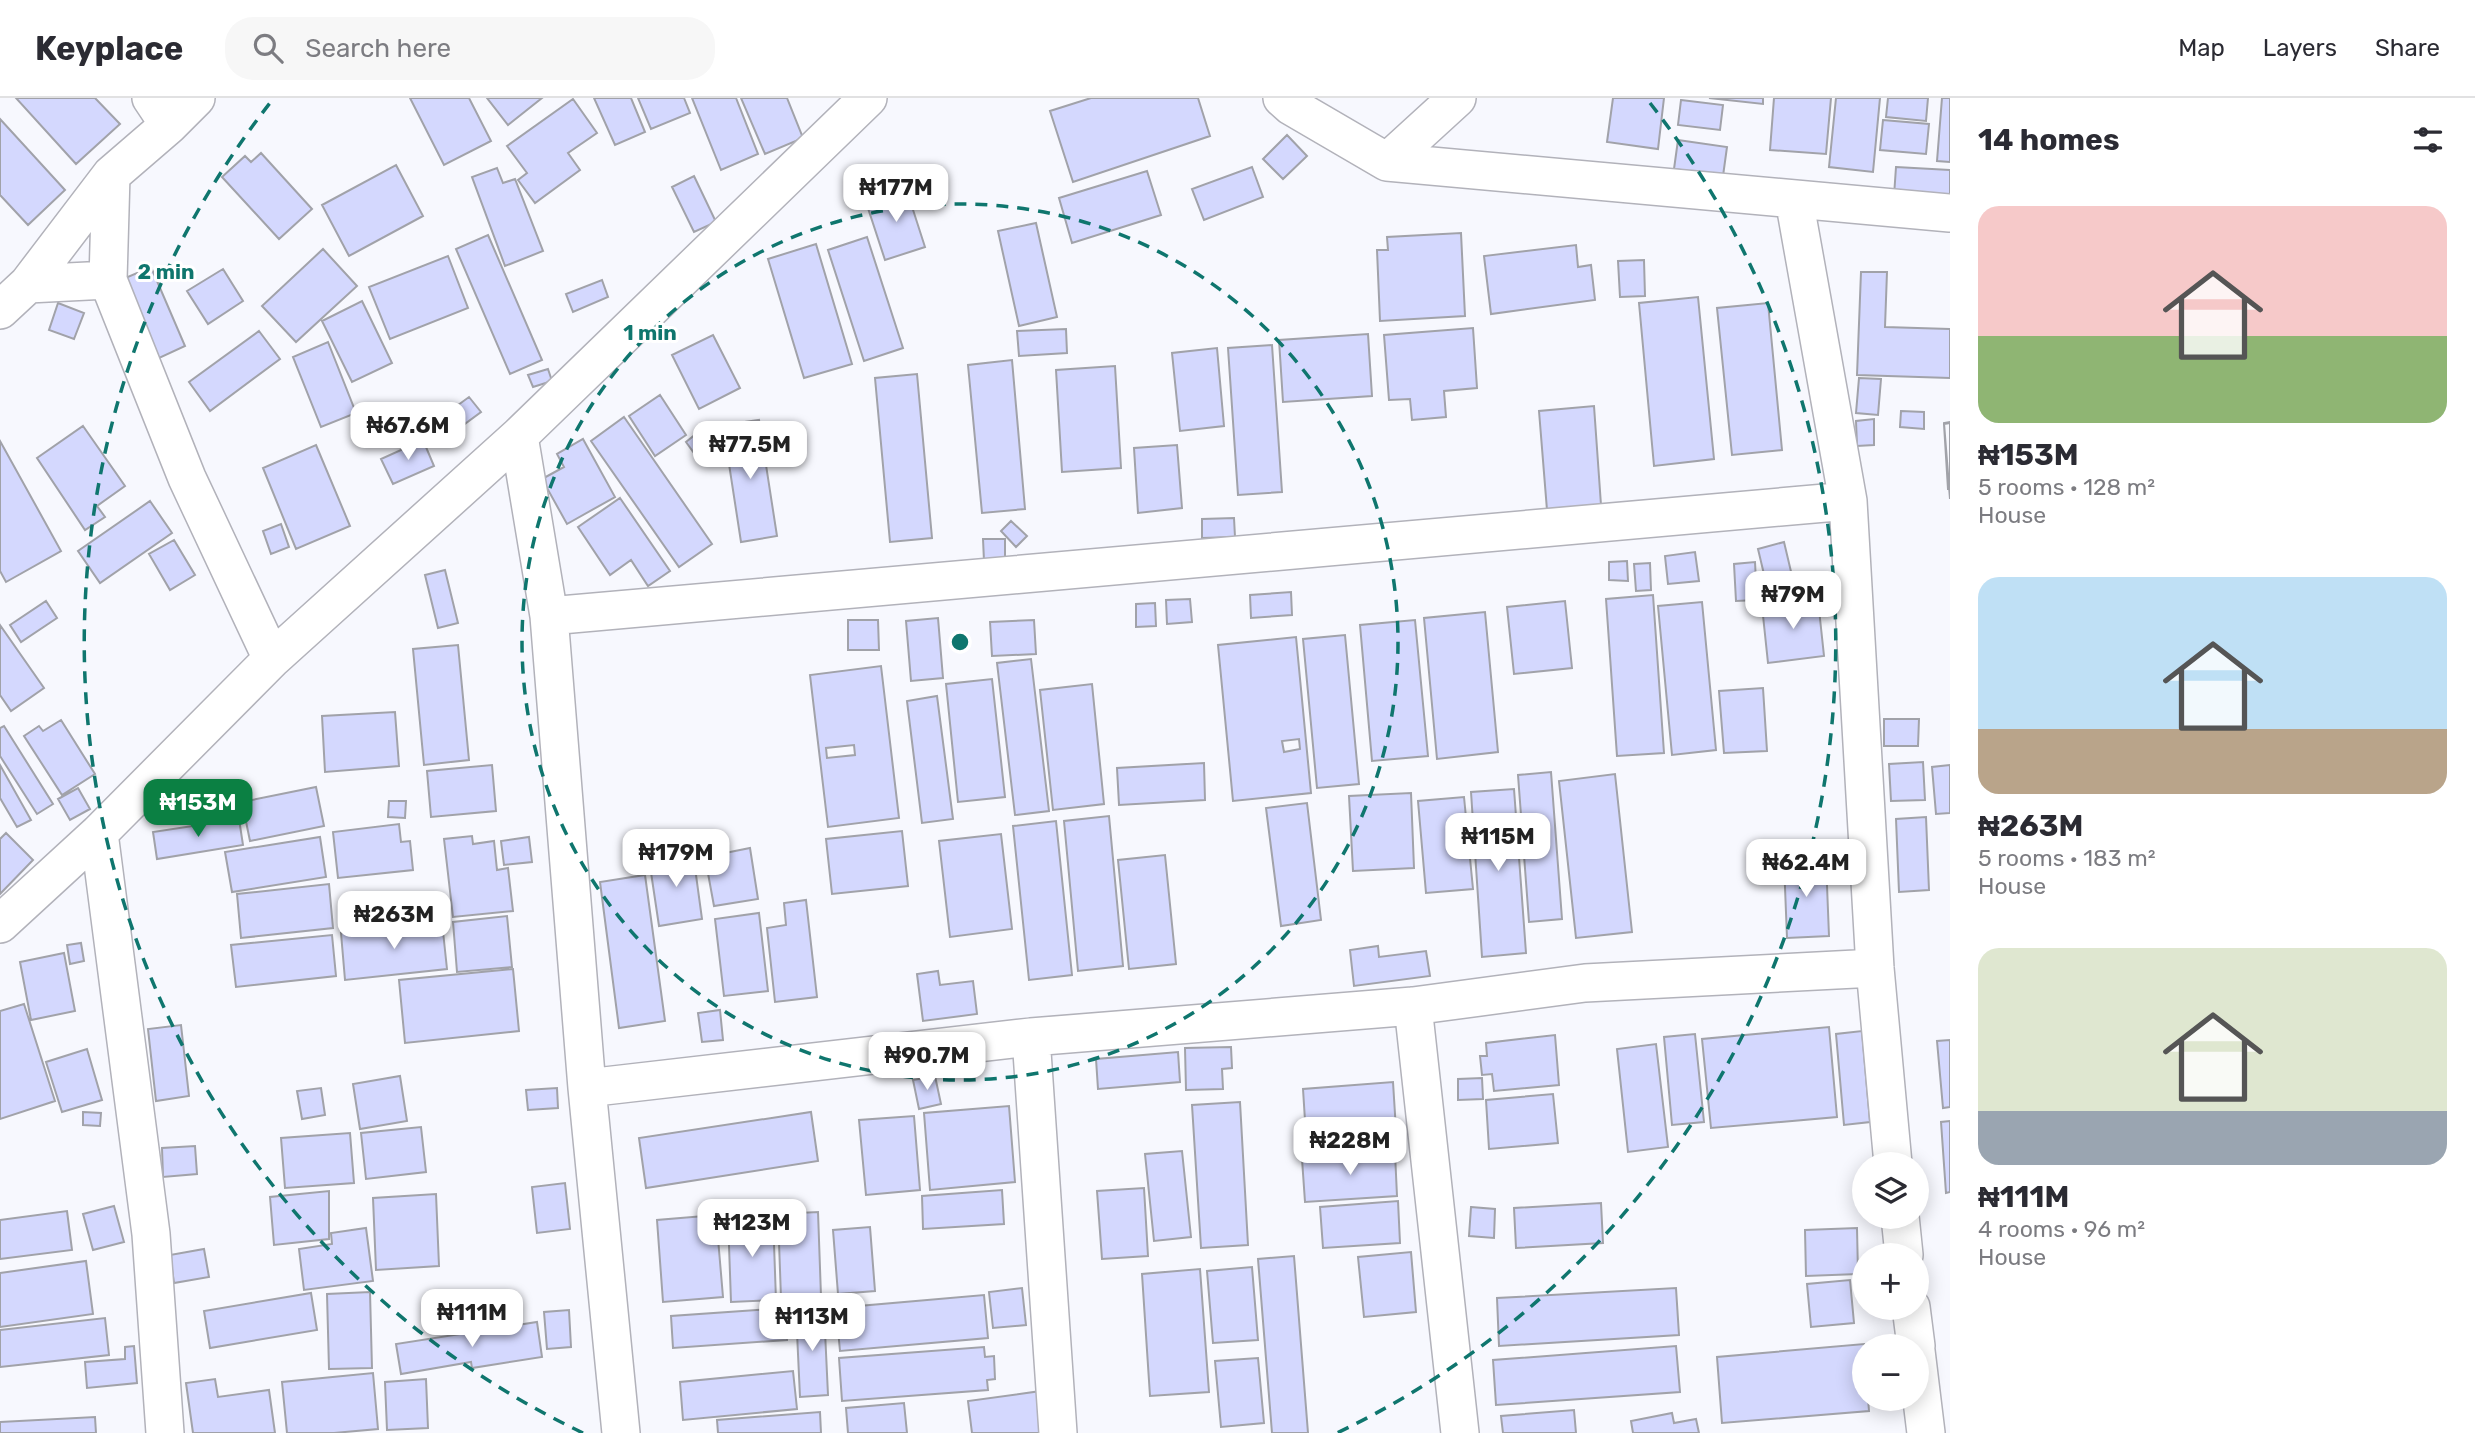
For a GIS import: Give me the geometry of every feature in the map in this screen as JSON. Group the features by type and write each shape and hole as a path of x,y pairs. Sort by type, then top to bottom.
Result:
{"street":[{"path":"0,310 28,284 160,112 196,98"},
{"path":"0,924 99,833 272,659 519,436 868,98"},
{"path":"1282,98 1291,106 1387,162 1950,213"},
{"path":"1387,162 1457,98"},
{"path":"111,175 108,280 187,478 272,659"},
{"path":"1794,199 1848,501 1875,968 1892,1152"},
{"path":"28,284 108,280"},
{"path":"519,436 549,616 587,1088 621,1433"},
{"path":"549,616 1848,501"},
{"path":"99,833 151,1234 165,1433"},
{"path":"587,1088 1031,1037 1413,1006 1585,983 1875,968"},
{"path":"1413,1006 1460,1433"},
{"path":"1031,1037 1058,1433"},
{"path":"1923,1411 1926,1433"}],"building":[{"path":"16,98 95,98 120,124 76,164"},
{"path":"410,98 469,98 491,141 444,165"},
{"path":"487,98 542,98 508,125"},
{"path":"594,98 631,98 645,132 615,145"},
{"path":"638,98 684,98 690,113 651,129"},
{"path":"692,98 736,98 758,154 721,170"},
{"path":"741,98 787,98 803,138 765,154"},
{"path":"1091,98 1198,98 1210,136 1073,182 1050,111"},
{"path":"1613,98 1664,98 1658,149 1607,142"},
{"path":"1709,98 1763,98 1763,104"},
{"path":"1774,98 1831,98 1826,154 1770,150"},
{"path":"1836,98 1880,98 1873,172 1829,167"},
{"path":"1888,98 1928,98 1926,121 1886,117"},
{"path":"1942,98 1950,98 1950,162 1937,161"},
{"path":"573,99 597,133 568,153 580,170 535,203 518,180 527,173 507,146"},
{"path":"1681,100 1723,105 1720,130 1678,125"},
{"path":"0,119 65,190 28,225 0,195"},
{"path":"1883,120 1929,124 1926,154 1880,150"},
{"path":"1287,135 1307,156 1283,179 1263,159"},
{"path":"1678,140 1727,147 1723,176 1674,169"},
{"path":"261,153 312,209 279,239 222,177 245,156 251,162"},
{"path":"396,165 423,216 349,256 322,205"},
{"path":"1252,167 1263,197 1204,220 1192,189"},
{"path":"1896,167 1950,170 1950,200 1894,196"},
{"path":"497,168 503,183 515,179 543,251 505,266 472,177"},
{"path":"1147,171 1161,215 1072,243 1059,198"},
{"path":"694,176 716,222 694,232 672,187"},
{"path":"906,188 925,247 885,260 866,202"},
{"path":"1036,223 1057,317 1019,326 998,231"},
{"path":"1461,233 1465,316 1380,321 1377,250 1388,250 1387,237"},
{"path":"488,235 542,360 510,374 456,249"},
{"path":"867,237 903,348 864,361 828,250"},
{"path":"816,244 852,364 804,378 768,259"},
{"path":"1576,245 1578,267 1591,265 1595,300 1491,314 1484,256"},
{"path":"323,249 357,286 296,342 262,306"},
{"path":"448,256 468,308 390,339 369,287"},
{"path":"1644,260 1645,296 1620,297 1618,261"},
{"path":"151,267 185,346 157,359 123,279"},
{"path":"223,269 243,301 208,324 187,291"},
{"path":"1861,272 1887,272 1885,327 1950,329 1950,378 1857,375"},
{"path":"602,280 608,297 573,312 566,294"},
{"path":"1698,297 1714,459 1654,466 1639,303"},
{"path":"362,301 392,363 352,382 322,321"},
{"path":"58,303 84,313 74,339 49,330"},
{"path":"1768,303 1782,450 1732,455 1717,308"},
{"path":"1473,328 1477,388 1444,391 1446,417 1412,420 1410,399 1389,400 1384,335"},
{"path":"1066,329 1067,353 1019,356 1017,331"},
{"path":"259,331 280,359 210,411 189,382"},
{"path":"1368,334 1372,396 1283,402 1279,340"},
{"path":"713,335 740,388 699,409 672,355"},
{"path":"328,342 356,413 321,427 293,357"},
{"path":"1272,345 1282,492 1238,495 1228,348"},
{"path":"1217,348 1224,426 1180,431 1172,353"},
{"path":"1012,360 1025,509 982,513 968,365"},
{"path":"1115,366 1121,468 1062,472 1056,370"},
{"path":"548,369 552,381 533,387 528,375"},
{"path":"917,374 932,538 890,542 875,378"},
{"path":"1859,378 1881,379 1878,415 1856,413"},
{"path":"660,395 686,435 655,456 629,416"},
{"path":"469,397 481,412 439,443 428,427"},
{"path":"1594,406 1601,505 1547,510 1539,411"},
{"path":"1901,411 1924,412 1924,429 1900,427"},
{"path":"624,417 712,544 679,567 591,441"},
{"path":"1874,419 1874,445 1857,446 1856,421"},
{"path":"759,420 777,536 741,542 723,425"},
{"path":"1950,422 1950,499 1944,423"},
{"path":"1950,423 1950,489 1948,489 1944,424"},
{"path":"83,426 125,486 97,506 105,517 85,530 37,458"},
{"path":"696,434 705,445 694,453 686,442"},
{"path":"583,439 615,497 567,524 542,479 564,467 557,454"},
{"path":"423,440 434,466 393,484 381,459"},
{"path":"0,441 61,551 6,582 0,571"},
{"path":"316,445 350,526 296,549 263,468"},
{"path":"1177,445 1182,508 1138,513 1134,448"},
{"path":"620,498 670,571 648,586 631,560 610,575 578,527"},
{"path":"150,501 172,533 100,583 78,551"},
{"path":"1234,518 1235,537 1202,538 1202,519"},
{"path":"1011,521 1027,536 1016,547 1001,531"},
{"path":"281,524 289,547 271,554 263,531"},
{"path":"983,539 1005,539 1005,561 984,561"},
{"path":"174,540 195,575 170,590 149,554"},
{"path":"1784,542 1793,580 1767,587 1758,549"},
{"path":"1695,552 1699,581 1668,584 1665,556"},
{"path":"1627,561 1628,581 1609,580 1609,562"},
{"path":"1755,562 1757,600 1736,601 1734,564"},
{"path":"1650,563 1651,590 1636,591 1634,564"},
{"path":"445,570 458,623 438,628 425,575"},
{"path":"1291,592 1292,615 1251,618 1250,595"},
{"path":"1653,595 1664,753 1617,756 1606,599"},
{"path":"1190,599 1192,622 1167,624 1166,600"},
{"path":"1818,600 1824,656 1768,663 1762,606"},
{"path":"46,601 57,618 21,642 10,625"},
{"path":"1565,601 1572,668 1514,674 1507,607"},
{"path":"1702,602 1716,750 1672,755 1658,606"},
{"path":"1155,603 1156,626 1136,627 1136,604"},
{"path":"1485,612 1498,752 1437,759 1424,618"},
{"path":"938,618 943,678 911,681 906,621"},
{"path":"848,620 878,620 879,650 848,650"},
{"path":"1034,620 1036,654 992,656 990,622"},
{"path":"1415,620 1428,756 1372,761 1360,625"},
{"path":"0,625 44,688 11,711 0,695"},
{"path":"1345,635 1359,784 1317,788 1303,639"},
{"path":"1296,637 1311,793 1233,801 1218,645","holes":["1299,739 1300,749 1284,752 1282,741"]},
{"path":"458,645 469,760 424,765 413,649"},
{"path":"1031,659 1049,811 1015,815 997,663"},
{"path":"881,666 899,818 828,827 810,675","holes":["854,745 855,755 827,758 826,748"]},
{"path":"992,679 1005,797 958,802 946,684"},
{"path":"1092,684 1104,804 1053,810 1040,690"},
{"path":"1763,688 1767,751 1724,753 1719,691"},
{"path":"937,696 953,819 922,823 907,701"},
{"path":"395,712 399,766 325,772 322,716"},
{"path":"1884,719 1919,719 1918,746 1884,746"},
{"path":"61,720 95,774 62,795 24,736 39,726 43,731"},
{"path":"4,726 53,804 37,814 0,756 0,728"},
{"path":"1923,762 1925,800 1891,801 1889,764"},
{"path":"1204,763 1205,800 1119,805 1117,768"},
{"path":"0,765 31,820 17,827 0,798"},
{"path":"492,765 496,811 431,817 427,771"},
{"path":"1950,765 1950,813 1936,814 1932,767"},
{"path":"1551,772 1562,919 1529,922 1518,775"},
{"path":"1615,774 1632,932 1576,938 1559,781"},
{"path":"316,787 324,826 250,841 242,802"},
{"path":"78,788 90,809 70,820 58,799"},
{"path":"1514,789 1526,953 1482,957 1471,792"},
{"path":"1411,793 1414,868 1353,871 1349,796"},
{"path":"1464,797 1473,889 1426,893 1418,801"},
{"path":"389,801 406,801 405,818 388,817"},
{"path":"1307,803 1321,920 1281,926 1266,808"},
{"path":"1109,816 1123,966 1078,971 1064,821"},
{"path":"1926,817 1929,890 1899,892 1896,819"},
{"path":"239,819 243,845 157,859 153,832"},
{"path":"1056,821 1072,975 1029,980 1013,826"},
{"path":"399,824 401,842 410,841 413,870 338,878 333,832"},
{"path":"902,831 908,886 832,894 826,839"},
{"path":"6,833 33,860 0,894 0,839"},
{"path":"1001,834 1012,929 950,937 939,841"},
{"path":"472,836 473,844 494,841 497,870 508,868 513,911 453,917 444,839"},
{"path":"320,837 326,877 232,892 225,852"},
{"path":"529,837 532,862 504,865 501,841"},
{"path":"750,848 758,899 714,906 705,857"},
{"path":"693,853 702,919 659,926 649,859"},
{"path":"1165,855 1176,964 1129,969 1118,860"},
{"path":"1826,860 1829,936 1787,938 1784,862"},
{"path":"645,875 665,1021 619,1028 600,882"},
{"path":"329,884 333,928 241,938 237,894"},
{"path":"806,900 817,997 775,1002 767,928 786,925 784,903"},
{"path":"759,913 768,991 724,996 715,919"},
{"path":"507,916 512,967 457,972 453,922"},
{"path":"442,922 447,969 345,980 341,933"},
{"path":"332,935 336,976 236,987 231,945"},
{"path":"81,943 84,961 70,964 67,945"},
{"path":"1378,946 1379,957 1426,951 1430,976 1354,986 1350,950"},
{"path":"64,953 75,1011 31,1020 20,962"},
{"path":"513,969 519,1031 405,1043 399,980"},
{"path":"938,971 940,985 973,981 977,1014 923,1021 917,974"},
{"path":"24,1004 55,1101 0,1119 0,1011"},
{"path":"720,1010 723,1040 702,1042 698,1013"},
{"path":"181,1025 189,1096 156,1101 148,1029"},
{"path":"1829,1027 1837,1117 1711,1128 1702,1039"},
{"path":"1862,1031 1870,1122 1844,1125 1836,1034"},
{"path":"1695,1034 1704,1122 1672,1125 1664,1037"},
{"path":"1555,1035 1559,1085 1494,1091 1492,1074 1482,1075 1480,1056 1487,1056 1486,1043"},
{"path":"1950,1040 1950,1107 1943,1108 1937,1041"},
{"path":"1656,1044 1668,1147 1628,1152 1617,1049"},
{"path":"1231,1047 1232,1068 1222,1069 1223,1089 1186,1090 1185,1048"},
{"path":"87,1049 102,1100 62,1112 46,1062"},
{"path":"1178,1052 1180,1082 1098,1089 1096,1059"},
{"path":"400,1076 407,1121 360,1129 353,1084"},
{"path":"935,1076 941,1104 919,1109 913,1080"},
{"path":"1482,1078 1483,1099 1458,1100 1458,1079"},
{"path":"1393,1082 1397,1146 1307,1152 1303,1089"},
{"path":"321,1088 325,1115 302,1119 297,1091"},
{"path":"557,1088 558,1108 528,1110 526,1090"},
{"path":"1553,1094 1558,1143 1489,1149 1486,1100"},
{"path":"1240,1102 1248,1245 1201,1248 1192,1105"},
{"path":"1009,1106 1015,1182 930,1190 924,1113"},
{"path":"83,1112 101,1113 100,1126 83,1125"},
{"path":"811,1112 818,1161 646,1188 639,1138"},
{"path":"914,1116 920,1190 866,1195 859,1120"},
{"path":"1950,1121 1950,1192 1946,1193 1941,1122"},
{"path":"421,1127 426,1172 366,1179 361,1133"},
{"path":"350,1133 354,1183 285,1188 281,1138"},
{"path":"195,1146 197,1174 163,1177 162,1148"},
{"path":"1182,1151 1191,1237 1154,1241 1145,1154"},
{"path":"1395,1153 1397,1196 1305,1202 1302,1159"},
{"path":"565,1183 570,1229 537,1233 532,1187"},
{"path":"1144,1188 1148,1256 1102,1259 1097,1191"},
{"path":"1002,1190 1004,1224 923,1229 922,1196"},
{"path":"329,1191 329,1239 274,1245 270,1197"},
{"path":"436,1194 439,1266 376,1270 373,1198"},
{"path":"1398,1201 1400,1243 1323,1248 1320,1207"},
{"path":"1601,1203 1603,1243 1516,1248 1514,1208"},
{"path":"114,1206 124,1242 93,1250 83,1214"},
{"path":"1471,1207 1495,1209 1494,1238 1469,1236"},
{"path":"67,1211 72,1250 0,1259 0,1220"},
{"path":"818,1212 821,1296 781,1298 778,1214"},
{"path":"716,1215 723,1297 663,1302 657,1220"},
{"path":"773,1216 776,1300 731,1302 728,1217"},
{"path":"870,1227 875,1291 838,1294 833,1230"},
{"path":"366,1228 373,1281 304,1290 299,1249 332,1244 331,1233"},
{"path":"1857,1229 1857,1243 1852,1243 1852,1274 1806,1276 1805,1230"},
{"path":"204,1249 209,1277 174,1283 170,1255"},
{"path":"1411,1252 1416,1312 1364,1317 1358,1257"},
{"path":"1294,1256 1308,1433 1272,1433 1258,1259"},
{"path":"86,1261 93,1314 0,1327 0,1273"},
{"path":"1252,1267 1258,1340 1213,1343 1207,1271"},
{"path":"1200,1269 1209,1392 1150,1396 1142,1274"},
{"path":"1850,1280 1854,1323 1811,1327 1807,1284"},
{"path":"1022,1288 1026,1325 993,1328 989,1292"},
{"path":"1676,1288 1679,1335 1499,1346 1497,1298"},
{"path":"370,1292 372,1368 329,1369 327,1294"},
{"path":"311,1293 317,1330 210,1348 204,1311"},
{"path":"984,1295 988,1338 840,1351 836,1308"},
{"path":"785,1308 787,1340 673,1348 671,1316"},
{"path":"569,1310 571,1347 547,1349 544,1312"},
{"path":"824,1310 828,1395 800,1397 796,1311"},
{"path":"105,1318 109,1355 0,1367 0,1330"},
{"path":"537,1322 542,1357 472,1368 471,1362 401,1374 396,1344"},
{"path":"1852,1345 1852,1411 1869,1411 1722,1423 1717,1357"},
{"path":"134,1346 137,1383 87,1388 85,1362 125,1359 125,1347"},
{"path":"1676,1346 1680,1392 1496,1405 1493,1360"},
{"path":"984,1347 985,1357 994,1356 995,1379 987,1380 988,1390 842,1401 839,1358"},
{"path":"1258,1358 1264,1423 1221,1427 1215,1361"},
{"path":"793,1371 797,1409 683,1420 680,1382"},
{"path":"373,1373 378,1429 287,1433 282,1382"},
{"path":"215,1379 218,1397 269,1390 275,1433 193,1433 186,1383"},
{"path":"426,1379 428,1428 387,1430 385,1382"},
{"path":"1041,1391 1047,1433 972,1433 968,1401"},
{"path":"904,1403 907,1433 848,1433 846,1408"},
{"path":"1574,1410 1576,1433 1503,1433 1501,1416"},
{"path":"820,1412 821,1433 718,1433 717,1420"},
{"path":"1672,1413 1674,1423 1696,1419 1699,1433 1633,1433 1631,1421"},
{"path":"95,1417 96,1433 0,1433 0,1422"}]}
